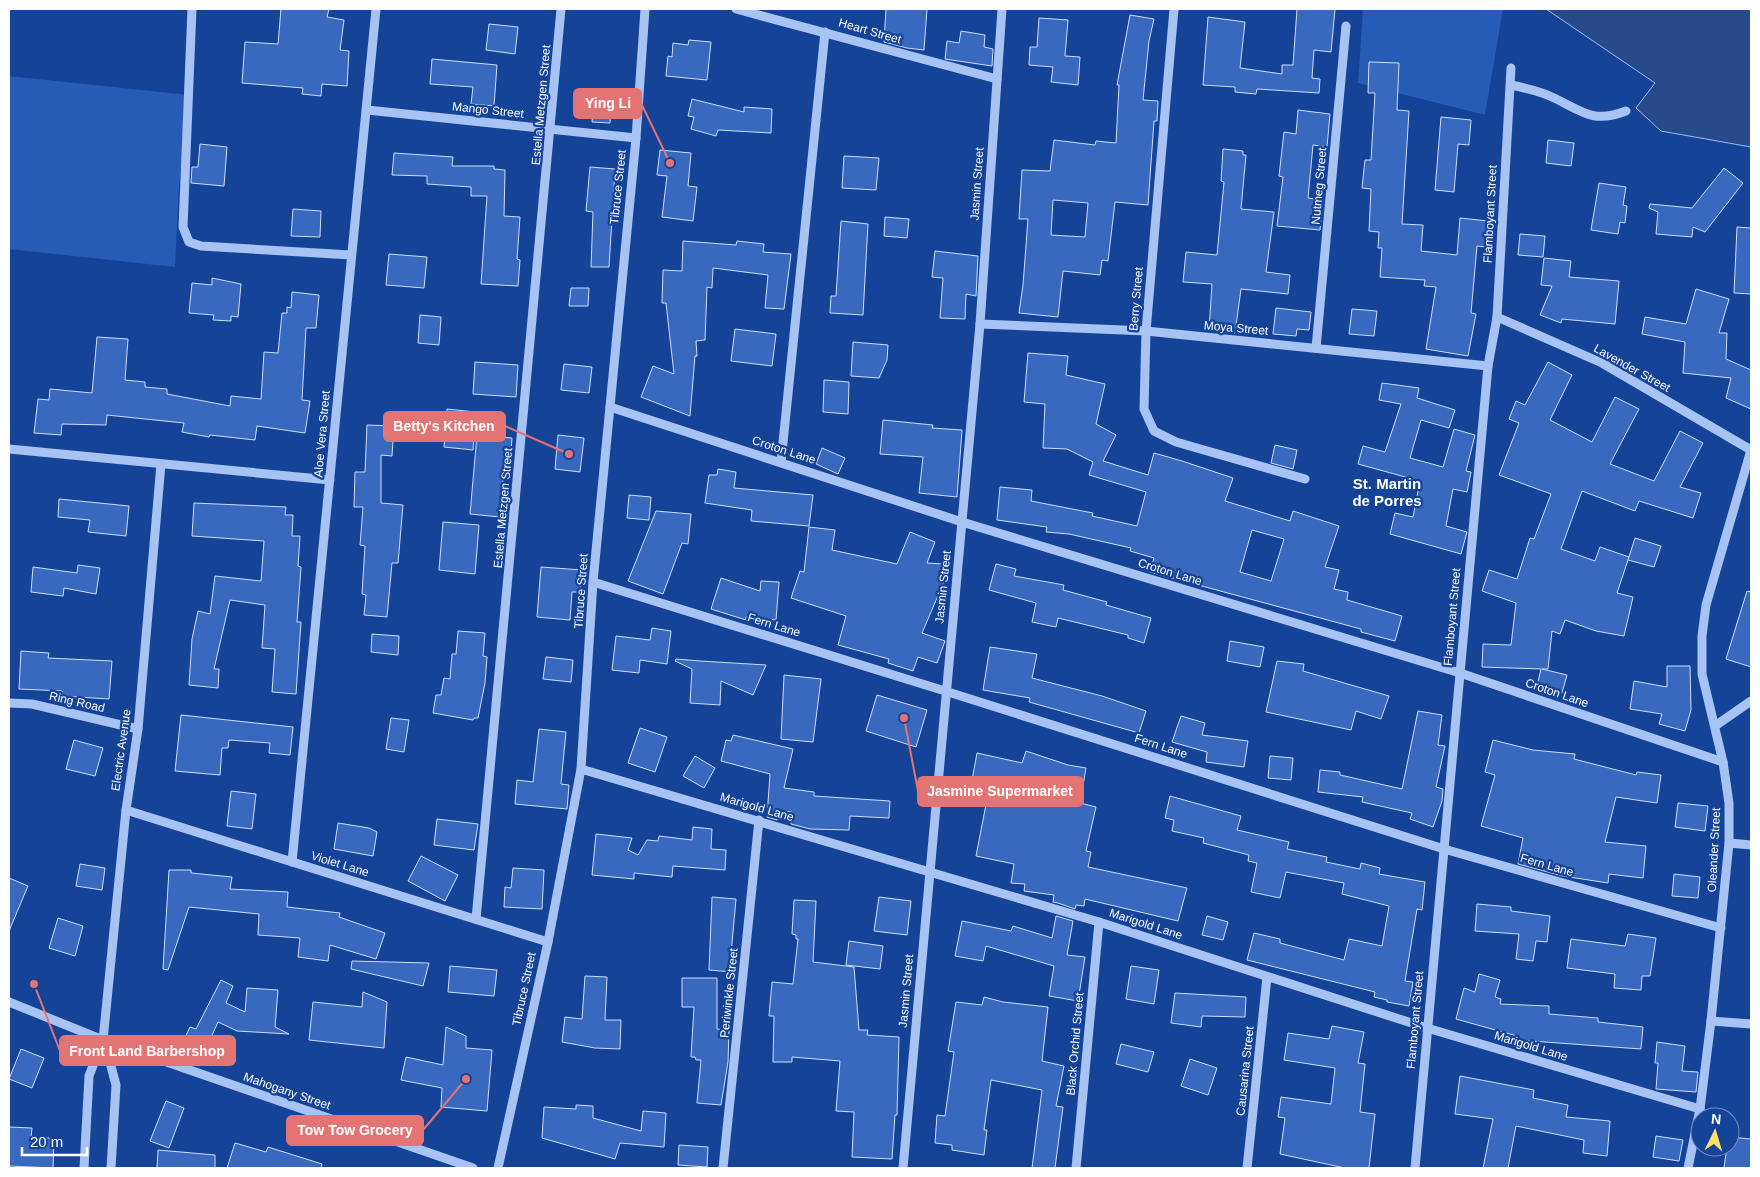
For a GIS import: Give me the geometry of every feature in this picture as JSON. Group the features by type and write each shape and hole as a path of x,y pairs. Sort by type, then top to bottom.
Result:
{"street":[{"path":"192,9 183,227 189,242 201,246 351,255"},
{"name":"Aloe Vera Street","path":"292,862 376,9"},
{"name":"Estella Metzgen Street","path":"476,920 561,9"},
{"name":"Tibruce Street","path":"498,1168 548,942 581,769 593,582 636,138 645,9"},
{"name":"Heart Street","path":"736,9 997,79"},
{"name":"Jasmin Street","path":"903,1168 980,324 1002,9"},
{"name":"Berry Street","path":"1174,9 1146,332 1144,408 1154,431 1176,442 1305,479"},
{"name":"Nutmeg Street","path":"1316,348 1346,26"},
{"path":"781,462 825,32"},
{"name":"Flamboyant Street","path":"1415,1168 1488,366 1496,317 1511,68"},
{"path":"1510,85 1551,96 1593,117 1609,118 1626,111"},
{"name":"Mango Street","path":"367,110 636,138"},
{"name":"Lavender Street","path":"1496,317 1602,363 1751,450"},
{"name":"Moya Street","path":"980,324 1146,332 1488,366"},
{"name":"Croton Lane","path":"610,406 962,522 1460,673 1723,762"},
{"path":"9,449 330,480"},
{"name":"Oleander Street","path":"1700,1107 1722,928 1729,803 1723,762 1702,674 1702,636 1706,605 1751,450"},
{"name":"Electric Avenue","path":"104,1040 126,810 138,729 161,464"},
{"name":"Fern Lane","path":"593,582 946,691 1444,849 1722,928"},
{"path":"1715,726 1751,701"},
{"name":"Ring Road","path":"9,703 32,704 138,729"},
{"name":"Marigold Lane","path":"581,769 759,820 1099,922 1427,1028 1690,1107"},
{"name":"Violet Lane","path":"126,810 548,942"},
{"name":"Periwinkle Street","path":"722,1168 759,820"},
{"path":"1728,843 1751,845"},
{"name":"Black Orchid Street","path":"1076,1168 1099,922"},
{"name":"Causarina Street","path":"1247,1168 1267,977"},
{"name":"Mahogany Street","path":"9,1002 104,1040 473,1168"},
{"path":"1711,1021 1751,1024"},
{"path":"84,1168 89,1076 104,1040"},
{"path":"104,1040 116,1085 111,1168"}],"shaded area":[{"path":"1363,9 1503,9 1485,115 1358,83"},
{"path":"1546,9 1751,9 1751,147 1661,131 1636,108 1655,83"},
{"path":"9,76 189,95 179,185 175,267 9,249"}],"building":[{"path":"281,9 329,9 327,17 344,20 340,50 349,51 347,86 322,84 321,96 302,94 303,88 242,83 245,42 278,44"},
{"path":"886,9 927,9 924,50 884,42"},
{"path":"1297,9 1335,9 1331,52 1314,50 1312,78 1320,79 1319,93 1257,89 1256,94 1235,92 1235,87 1203,85 1208,17 1245,22 1240,68 1282,74 1282,65 1293,65"},
{"path":"1130,15 1154,19 1149,41 1143,100 1158,101 1157,121 1154,121 1148,205 1115,202 1108,261 1102,260 1100,275 1063,271 1058,317 1019,313 1028,219 1019,219 1022,170 1050,171 1054,140 1095,145 1096,141 1116,143 1119,85 1117,85","holes":["1053,200 1088,203 1085,237 1051,235"]},
{"path":"1039,18 1068,20 1065,56 1080,57 1078,85 1051,82 1053,67 1029,65 1030,47 1037,47"},
{"path":"489,24 518,27 515,54 486,50"},
{"path":"961,31 985,35 984,47 993,49 992,66 945,59 947,41 959,43"},
{"path":"689,40 711,42 707,80 666,76 668,56 672,57 673,43 688,45"},
{"path":"432,59 497,65 494,106 471,104 473,87 430,84"},
{"path":"1369,62 1399,63 1397,110 1409,111 1402,224 1423,225 1421,251 1457,255 1460,218 1488,221 1486,247 1477,246 1471,313 1476,314 1468,356 1426,349 1436,287 1424,286 1425,280 1380,277 1382,248 1378,248 1379,232 1369,231 1371,189 1362,188 1365,160 1371,160 1375,93 1368,93"},
{"path":"692,99 744,112 744,107 772,109 771,133 718,130 716,136 691,129 694,117 688,116"},
{"path":"594,102 611,103 610,123 592,122"},
{"path":"1298,110 1330,114 1327,147 1313,145 1308,198 1323,200 1320,230 1277,226 1283,177 1279,176 1284,132 1296,134"},
{"path":"1441,117 1471,120 1469,145 1458,144 1454,192 1435,190"},
{"path":"1548,140 1574,143 1571,166 1546,163"},
{"path":"200,144 227,147 224,186 191,183 192,167 198,167"},
{"path":"1223,149 1243,151 1243,155 1246,155 1241,209 1274,212 1266,272 1290,275 1288,294 1241,289 1235,333 1209,330 1212,284 1183,282 1186,252 1217,255 1224,182 1221,181"},
{"path":"660,150 691,153 688,186 697,187 693,221 662,217 667,176 657,175"},
{"path":"394,153 453,157 452,166 494,166 494,169 505,170 504,216 520,217 517,259 520,260 518,286 481,284 487,196 471,196 471,187 427,184 427,176 392,175"},
{"path":"844,156 879,158 876,190 842,188"},
{"path":"590,167 615,169 609,267 591,267 593,212 586,211"},
{"path":"1724,168 1743,183 1705,232 1693,227 1692,237 1656,234 1658,212 1649,208 1650,204 1692,208"},
{"path":"1599,183 1626,187 1623,205 1627,206 1625,223 1620,222 1618,234 1591,230"},
{"path":"293,209 321,211 320,237 291,236"},
{"path":"885,217 909,219 907,238 884,236"},
{"path":"841,221 868,224 863,315 830,313 831,296 836,296"},
{"path":"1737,227 1751,228 1751,294 1734,293"},
{"path":"1520,234 1545,236 1543,257 1518,255"},
{"path":"683,241 736,245 737,241 764,244 763,252 791,254 784,309 765,308 768,275 713,268 712,288 707,287 705,340 696,341 697,356 695,356 690,416 641,397 653,366 674,374 666,303 662,303 663,270 682,271"},
{"path":"935,251 978,256 976,296 966,294 965,319 940,318 943,278 932,277"},
{"path":"389,254 427,257 424,288 386,285"},
{"path":"1544,258 1571,261 1569,277 1619,281 1615,324 1562,319 1561,323 1540,315 1552,286 1541,285"},
{"path":"212,278 241,284 238,317 231,316 231,321 213,320 214,315 189,313 192,283 212,285"},
{"path":"571,288 589,288 588,306 569,306"},
{"path":"1696,289 1729,299 1719,333 1727,333 1726,359 1751,370 1751,409 1726,398 1731,378 1683,373 1685,342 1642,334 1645,317 1686,324"},
{"path":"292,292 319,295 316,328 306,328 302,400 310,401 305,433 257,426 255,440 210,435 209,437 182,432 184,423 107,415 106,425 62,424 61,435 34,433 38,399 49,400 50,389 92,393 97,337 128,339 125,380 145,382 145,387 167,389 167,394 230,406 231,396 261,399 264,352 278,353 282,313 287,313 287,307 291,308"},
{"path":"1276,308 1311,312 1309,330 1297,329 1296,336 1273,334"},
{"path":"1352,309 1377,311 1374,336 1349,334"},
{"path":"420,315 441,317 439,345 418,343"},
{"path":"735,329 776,334 772,366 731,361"},
{"path":"853,342 888,345 887,360 879,378 851,376"},
{"path":"1028,353 1068,356 1066,375 1105,384 1096,424 1116,435 1103,461 1148,475 1154,453 1233,478 1225,501 1290,521 1293,511 1339,526 1325,567 1339,570 1334,589 1348,592 1347,600 1402,616 1395,641 1361,632 1361,629 1150,572 1154,558 1130,551 1131,548 1069,534 1046,532 1047,527 997,520 1000,487 1032,490 1031,501 1093,513 1092,516 1137,526 1146,492 1089,475 1093,462 1067,449 1043,448 1045,404 1024,402","holes":["1252,530 1284,539 1271,581 1240,572"]},
{"path":"475,362 518,365 516,397 473,394"},
{"path":"1548,362 1572,375 1550,420 1592,442 1615,397 1639,409 1610,464 1654,481 1680,431 1703,443 1680,487 1701,493 1693,518 1639,501 1635,511 1582,491 1561,549 1595,561 1600,547 1629,557 1617,593 1633,597 1624,636 1596,631 1565,620 1560,634 1552,631 1548,669 1542,669 1567,675 1562,693 1537,686 1541,669 1482,667 1483,644 1511,645 1516,603 1482,591 1489,570 1517,579 1530,538 1534,539 1551,494 1499,475 1519,423 1509,419 1516,401 1525,405"},
{"path":"564,364 592,367 589,393 561,390"},
{"path":"824,380 849,382 848,414 823,412"},
{"path":"1382,383 1419,388 1417,398 1455,410 1449,428 1421,420 1410,458 1443,467 1454,429 1475,435 1466,471 1471,472 1467,492 1453,489 1446,526 1467,532 1461,554 1390,534 1395,513 1413,517 1420,481 1358,464 1363,446 1385,452 1401,404 1379,400"},
{"path":"447,409 476,412 473,450 444,447"},
{"path":"883,420 933,425 932,428 962,430 957,497 919,493 923,457 880,454"},
{"path":"367,425 394,426 392,456 381,455 381,503 403,505 398,563 392,563 387,617 364,615 366,595 362,594 365,546 360,545 363,507 354,507 355,472 365,472"},
{"path":"477,435 512,438 510,468 504,468 500,517 470,514"},
{"path":"558,435 584,438 580,472 555,469"},
{"path":"1275,445 1297,450 1293,469 1271,463"},
{"path":"822,448 845,458 838,474 816,464"},
{"path":"718,469 736,472 734,488 813,495 809,526 751,521 752,510 705,503 709,475 717,475"},
{"path":"629,495 651,497 649,520 627,518"},
{"path":"59,499 129,506 126,536 88,532 90,520 58,517"},
{"path":"194,503 286,507 285,515 293,515 292,536 300,536 298,566 301,567 297,622 301,622 296,694 272,692 275,649 262,648 265,605 230,600 214,669 219,669 218,688 189,685 192,639 198,611 210,614 215,576 261,581 264,541 192,536"},
{"path":"656,511 691,514 688,544 682,543 663,594 628,581"},
{"path":"443,522 479,525 475,574 439,570"},
{"path":"809,527 835,530 832,550 897,564 910,532 935,542 927,563 944,564 943,584 922,633 945,641 937,663 918,657 913,671 888,663 889,659 838,645 846,616 791,598 800,571 804,572"},
{"path":"1635,538 1661,546 1654,567 1628,560"},
{"path":"996,564 1016,569 1014,576 1064,585 1063,590 1107,602 1106,605 1151,618 1144,643 1128,638 1128,635 1058,618 1056,627 1032,622 1036,603 989,590"},
{"path":"78,565 100,568 96,594 64,588 63,596 31,592 33,567 77,573"},
{"path":"541,567 582,570 580,592 572,592 570,620 537,617"},
{"path":"721,578 760,591 761,581 779,582 776,620 746,617 746,620 711,609"},
{"path":"1747,591 1751,592 1751,667 1726,659"},
{"path":"652,628 671,631 667,664 640,660 639,673 612,670 616,636 650,640"},
{"path":"458,631 485,633 483,656 487,657 485,683 478,718 473,720 433,713 436,695 441,695 444,678 450,679 452,654 456,654"},
{"path":"372,634 399,636 398,655 371,652"},
{"path":"1230,641 1264,647 1260,667 1227,661"},
{"path":"990,647 1037,654 1032,678 1102,696 1146,711 1139,733 1029,702 1030,698 983,690"},
{"path":"21,651 49,653 48,658 112,661 109,699 62,696 62,691 19,689"},
{"path":"546,657 573,660 571,682 543,679"},
{"path":"676,659 766,665 753,695 721,681 720,705 690,703 692,669 675,661"},
{"path":"1277,661 1304,664 1303,671 1389,696 1381,719 1356,711 1351,730 1266,712"},
{"path":"1667,666 1690,666 1691,710 1685,731 1659,724 1662,714 1630,709 1634,681 1667,687"},
{"path":"784,675 821,679 813,742 781,739"},
{"path":"877,695 927,710 916,747 866,731"},
{"path":"1418,711 1442,715 1438,745 1445,746 1436,787 1443,789 1442,801 1433,827 1410,819 1412,813 1362,802 1363,797 1318,792 1320,770 1340,772 1340,775 1402,789"},
{"path":"181,715 293,727 290,755 269,753 270,743 229,740 228,748 222,748 220,775 175,771"},
{"path":"1181,716 1205,723 1202,735 1248,741 1244,767 1206,762 1207,752 1172,742"},
{"path":"391,718 409,720 404,752 386,749"},
{"path":"640,728 667,737 655,772 628,763"},
{"path":"539,729 566,732 561,784 569,785 567,809 515,804 517,780 533,782"},
{"path":"733,735 793,749 784,788 814,792 814,796 890,801 889,818 850,816 849,830 810,829 791,824 792,812 779,811 777,820 767,817 770,774 721,761 726,740 731,741"},
{"path":"74,740 103,748 95,776 66,769"},
{"path":"1493,740 1533,750 1575,754 1574,759 1636,775 1637,772 1661,775 1657,803 1616,797 1605,842 1646,846 1643,878 1609,874 1608,883 1563,876 1518,864 1523,838 1481,826 1495,775 1485,772"},
{"path":"1026,751 1068,765 1086,768 1080,803 1096,807 1086,851 1091,852 1088,867 1187,888 1178,921 1085,899 1084,906 1076,905 1075,909 1053,902 1054,895 1024,891 1025,884 1011,883 1014,864 976,856 988,794 970,791 977,753 1022,763"},
{"path":"695,756 715,768 704,788 683,776"},
{"path":"1270,756 1293,758 1291,780 1268,778"},
{"path":"231,791 256,794 252,829 227,826"},
{"path":"1170,796 1241,816 1237,830 1289,842 1287,849 1327,857 1326,862 1360,869 1361,863 1380,868 1379,874 1425,882 1422,910 1417,909 1405,981 1413,982 1409,1006 1387,1002 1387,1000 1374,997 1375,992 1247,960 1254,933 1280,939 1280,943 1344,960 1349,939 1382,946 1389,906 1342,894 1344,883 1286,872 1280,898 1251,892 1257,863 1248,861 1249,855 1203,843 1204,838 1172,831 1174,820 1165,818"},
{"path":"1678,803 1708,806 1705,831 1675,827"},
{"path":"437,819 478,824 474,850 434,845"},
{"path":"338,823 369,828 377,832 373,856 334,849"},
{"path":"693,827 712,829 711,849 726,850 725,870 673,866 672,877 634,873 634,879 592,875 596,834 632,838 628,850 638,855 647,840 658,841 659,836 692,840"},
{"path":"421,856 458,875 445,901 408,881"},
{"path":"80,864 105,868 102,890 76,886"},
{"path":"513,868 544,870 542,909 504,907 505,887 511,888"},
{"path":"169,870 191,870 191,873 232,877 230,889 288,892 287,907 340,913 339,917 385,933 376,959 330,945 328,961 298,957 300,938 258,935 259,914 189,907 168,970 163,969"},
{"path":"1674,874 1700,877 1698,898 1672,896"},
{"path":"9,878 28,886 9,931"},
{"path":"712,897 736,899 731,954 734,954 733,972 709,970"},
{"path":"879,897 911,901 907,935 874,931"},
{"path":"794,900 816,901 813,962 854,967 859,1030 868,1030 867,1035 899,1037 897,1115 895,1115 892,1159 852,1157 854,1112 836,1111 840,1061 792,1057 792,1062 773,1062 774,1016 769,1016 772,982 793,984 798,939 796,939 796,935 792,934"},
{"path":"1477,904 1511,907 1511,911 1550,916 1547,942 1536,941 1533,961 1516,959 1519,934 1475,931"},
{"path":"1056,916 1073,921 1067,955 1085,957 1078,1001 1049,996 1054,966 986,946 983,961 955,956 962,921 1011,931 1013,926 1052,938"},
{"path":"1207,916 1228,922 1223,940 1202,935"},
{"path":"58,918 83,926 75,956 49,948"},
{"path":"1628,934 1656,938 1650,976 1642,976 1641,990 1614,988 1615,974 1567,968 1571,939 1625,946"},
{"path":"849,941 883,946 880,969 846,965"},
{"path":"352,961 429,963 423,986 351,969"},
{"path":"450,966 497,970 494,996 448,992"},
{"path":"1131,966 1159,970 1154,1004 1126,999"},
{"path":"1479,974 1500,980 1495,997 1501,999 1500,1004 1549,1006 1549,1014 1598,1018 1598,1022 1643,1027 1641,1049 1517,1040 1517,1036 1456,1019 1464,988 1475,992"},
{"path":"585,976 607,977 605,1020 621,1020 620,1049 595,1048 562,1042 565,1017 582,1019"},
{"path":"682,978 717,978 717,1029 729,1030 728,1062 721,1105 697,1103 701,1060 691,1057 694,1007 682,1007"},
{"path":"221,980 233,986 226,1003 245,1012 247,988 278,990 275,1027 289,1034 237,1031 218,1022 204,1053 182,1044 190,1027 196,1029"},
{"path":"363,992 387,1002 384,1048 309,1040 313,1002 362,1007"},
{"path":"1175,993 1246,997 1245,1017 1202,1016 1201,1027 1171,1023"},
{"path":"984,997 1003,1002 1048,1007 1042,1061 1064,1066 1056,1106 1063,1107 1055,1168 1032,1168 1042,1090 991,1080 984,1130 987,1130 984,1155 952,1150 952,1145 935,1143 937,1115 945,1116 954,1052 948,1051 956,1002 982,1005"},
{"path":"1332,1026 1364,1032 1358,1063 1365,1064 1360,1112 1375,1114 1369,1168 1345,1168 1280,1154 1285,1118 1278,1117 1281,1097 1331,1104 1335,1068 1284,1060 1288,1033 1329,1039"},
{"path":"446,1027 466,1036 466,1048 492,1050 487,1111 441,1107 442,1088 401,1080 406,1057 443,1065"},
{"path":"1657,1042 1685,1046 1682,1071 1698,1072 1696,1092 1656,1089 1658,1063 1655,1063"},
{"path":"1121,1044 1154,1052 1148,1072 1116,1064"},
{"path":"21,1049 44,1058 32,1088 9,1079"},
{"path":"1190,1059 1217,1068 1208,1095 1181,1086"},
{"path":"1460,1076 1534,1090 1533,1098 1568,1105 1566,1117 1610,1121 1607,1156 1583,1153 1584,1140 1516,1126 1508,1168 1483,1168 1493,1119 1455,1114"},
{"path":"166,1101 184,1108 169,1148 150,1141"},
{"path":"576,1105 593,1106 593,1118 641,1131 643,1111 666,1113 664,1147 620,1143 615,1159 542,1138 544,1107 576,1109"},
{"path":"9,1127 32,1128 31,1138 54,1138 53,1168 9,1166"},
{"path":"1656,1136 1683,1140 1679,1161 1653,1157"},
{"path":"1740,1138 1751,1139 1751,1168 1724,1168 1726,1157 1740,1157"},
{"path":"235,1143 266,1152 268,1147 322,1164 321,1168 227,1168"},
{"path":"679,1145 708,1147 707,1167 678,1165"},
{"path":"158,1150 215,1155 215,1168 157,1168"}],"place":[{"name":"Ying Li","path":"670,163"},
{"name":"Betty's Kitchen","path":"569,454"},
{"name":"Jasmine Supermarket","path":"904,718"},
{"name":"Front Land Barbershop","path":"34,984"},
{"name":"Tow Tow Grocery","path":"466,1079"}],"district":[{"name":"St. Martin de Porres","path":"1387,492"}]}
